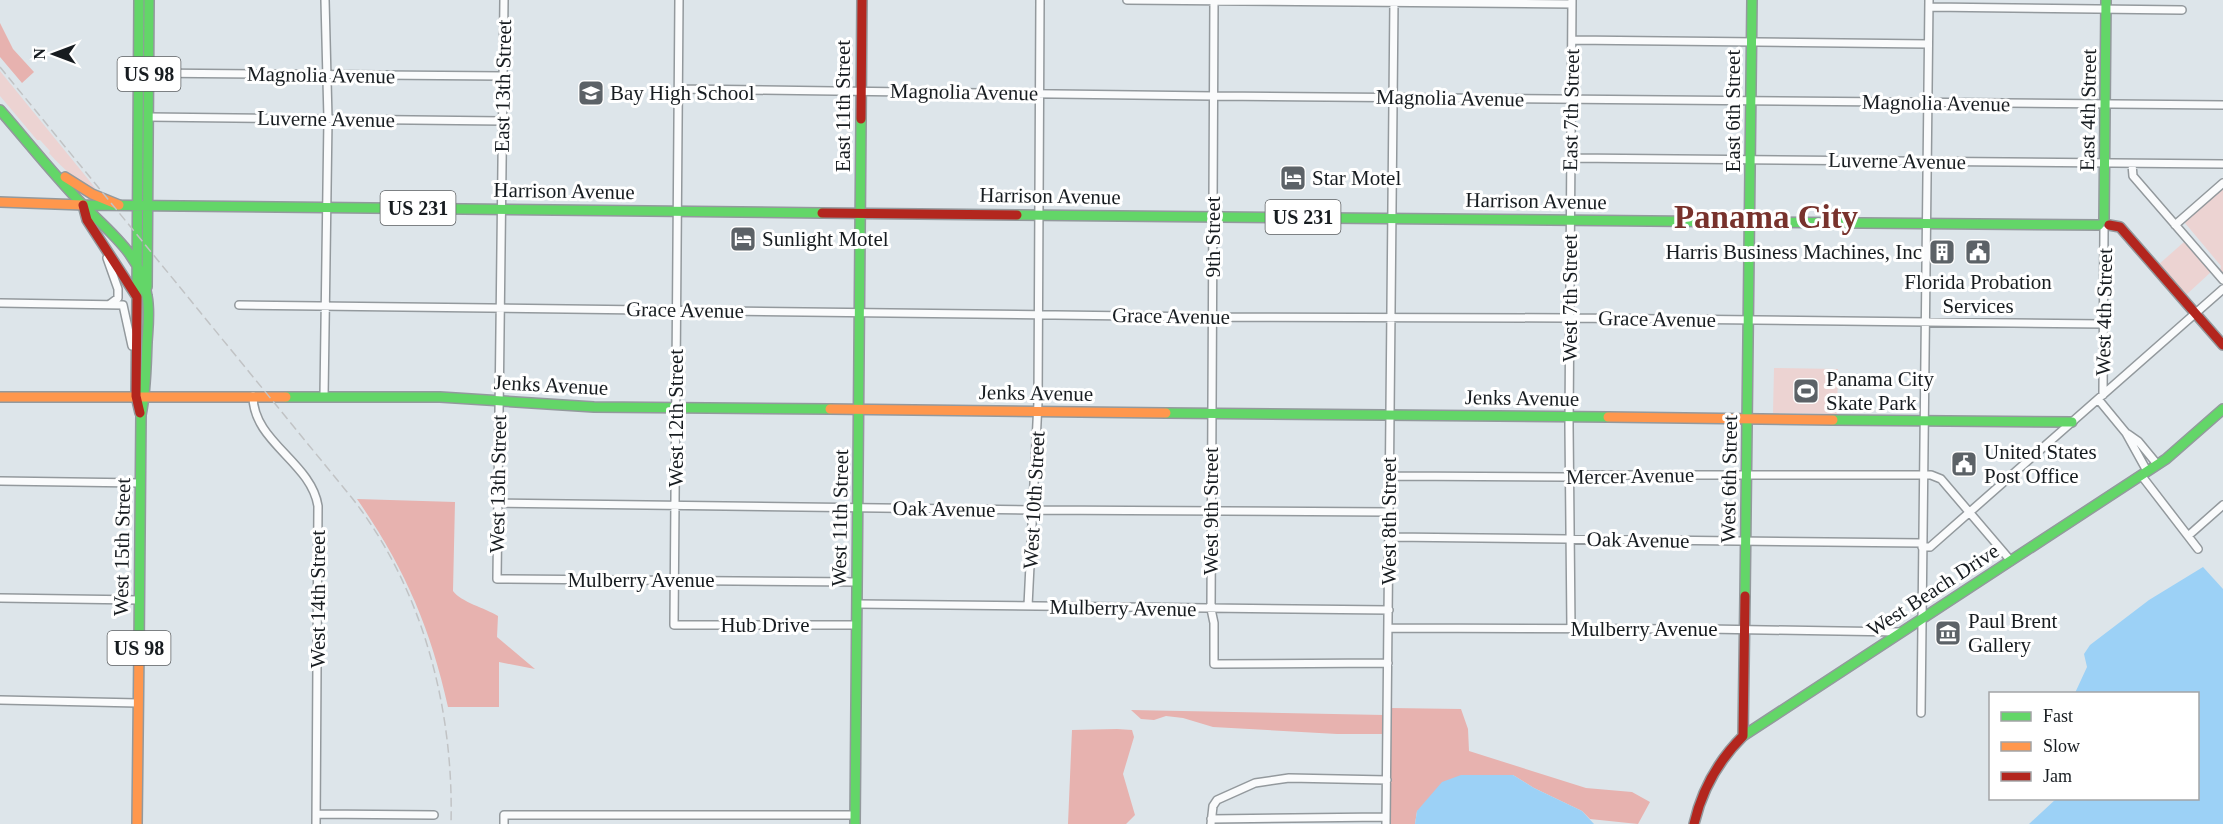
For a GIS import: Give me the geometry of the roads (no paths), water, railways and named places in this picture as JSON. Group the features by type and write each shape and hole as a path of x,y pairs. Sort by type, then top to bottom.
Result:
{"main road":[{"name":"US 98","path":"139,0 144,73"},
{"name":"US 98","path":"143,205 144,73 149,0"},
{"name":"East 11th Street","path":"861,212 862,0"},
{"name":"East 6th Street","path":"1750,222 1752,0"},
{"name":"East 4th Street","path":"2104,225 2106,4"},
{"path":"0,110 83,205 99,217 137,267 147,293"},
{"path":"48,166 85,190 119,205"},
{"name":"Harrison Avenue","path":"0,202 83,205 2104,225"},
{"path":"83,205 87,220 137,297"},
{"name":"West 15th Street","path":"141,415 136,396 136,363 137,267 143,205"},
{"name":"West 15th Street","path":"137,824 141,415 146,396 147,293 143,205"},
{"name":"West 11th Street","path":"855,819 861,212"},
{"name":"West 6th Street","path":"1743,736 1750,222"},
{"path":"2104,225 2120,227 2223,345"},
{"name":"Jenks Avenue","path":"0,397 435,397 561,406 2072,422"},
{"name":"West Beach Drive","path":"1694,824 1708,780 1743,736 2144,473 2223,409"}],"street":[{"path":"324,397 328,119 325,0"},
{"name":"East 13th Street","path":"501,209 504,0"},
{"name":"West 12th Street","path":"674,625 679,0"},
{"name":"West 10th Street","path":"1028,606 1038,411 1040,0"},
{"path":"1127,0 1572,2"},
{"name":"9th Street","path":"1211,413 1214,1"},
{"name":"West 8th Street","path":"1386,821 1394,2"},
{"name":"East 7th Street","path":"1570,219 1572,2"},
{"path":"1921,713 1929,3 2106,4 2182,10"},
{"path":"1572,40 1928,44"},
{"name":"Magnolia Avenue","path":"144,73 503,76"},
{"name":"Magnolia Avenue","path":"678,88 1751,102 2223,105"},
{"name":"Luverne Avenue","path":"143,117 503,121"},
{"name":"Luverne Avenue","path":"1571,158 2223,164"},
{"path":"2132,164 2133,176 2223,280"},
{"path":"2175,225 2223,183"},
{"name":"West 13th Street","path":"497,579 501,209"},
{"name":"West 7th Street","path":"1570,219 1571,628"},
{"name":"West 4th Street","path":"2104,225 2100,397 2126,433 2144,473 2198,549"},
{"path":"101,242 119,291 118,298 110,304"},
{"path":"1922,545 1929,547 2223,289"},
{"path":"0,303 123,305 136,363"},
{"name":"Grace Avenue","path":"239,305 1212,317 1569,318 2103,324"},
{"name":"West 14th Street","path":"253,396 258,421 308,479 317,496 316,824"},
{"name":"West 9th Street","path":"1211,413 1211,609"},
{"name":"West 4th Street","path":"2126,433 2138,441 2157,464"},
{"name":"Mercer Avenue","path":"1390,476 1565,477 1569,475 1747,474 1939,477 2011,561"},
{"path":"0,481 140,483"},
{"name":"Oak Avenue","path":"498,503 1211,512 1390,512"},
{"path":"2188,536 2223,505"},
{"name":"Oak Avenue","path":"1390,537 1922,545"},
{"name":"Mulberry Avenue","path":"497,579 857,582"},
{"path":"0,598 139,600"},
{"name":"Mulberry Avenue","path":"857,604 1389,610"},
{"path":"1211,609 1214,623 1214,664 1388,663"},
{"name":"Hub Drive","path":"674,625 857,626"},
{"name":"Mulberry Avenue","path":"1389,628 1900,632"},
{"path":"0,700 138,703"},
{"path":"1386,821 1211,821 1213,806 1217,800 1256,783 1280,779 1387,780"},
{"path":"316,814 434,815"},
{"path":"504,824 504,815 855,819"}],"water":[{"path":"2203,567 2223,589 2223,824 2029,824 2055,800 2199,800 2199,692 2075,692 2087,667 2084,654 2090,645 2149,600"},
{"path":"1461,775 1513,775 1534,788 1582,811 1594,824 1415,824 1417,811 1442,782"}],"railway":[{"path":"0,67 352,498 377,533 398,571 415,611 440,694 451,781 451,824"}],"place":[{"name":"Bay High School","path":"591,93"},
{"name":"Star Motel","path":"1293,178"},
{"name":"Sunlight Motel","path":"743,239"},
{"name":"Harris Business Machines, Inc","path":"1942,252"},
{"name":"Florida Probation Services","path":"1978,252"},
{"name":"Panama City Skate Park","path":"1806,391"},
{"name":"United States Post Office","path":"1964,464"},
{"name":"Paul Brent Gallery","path":"1948,633"}],"district":[{"name":"Panama City","path":"1766,217"}]}
